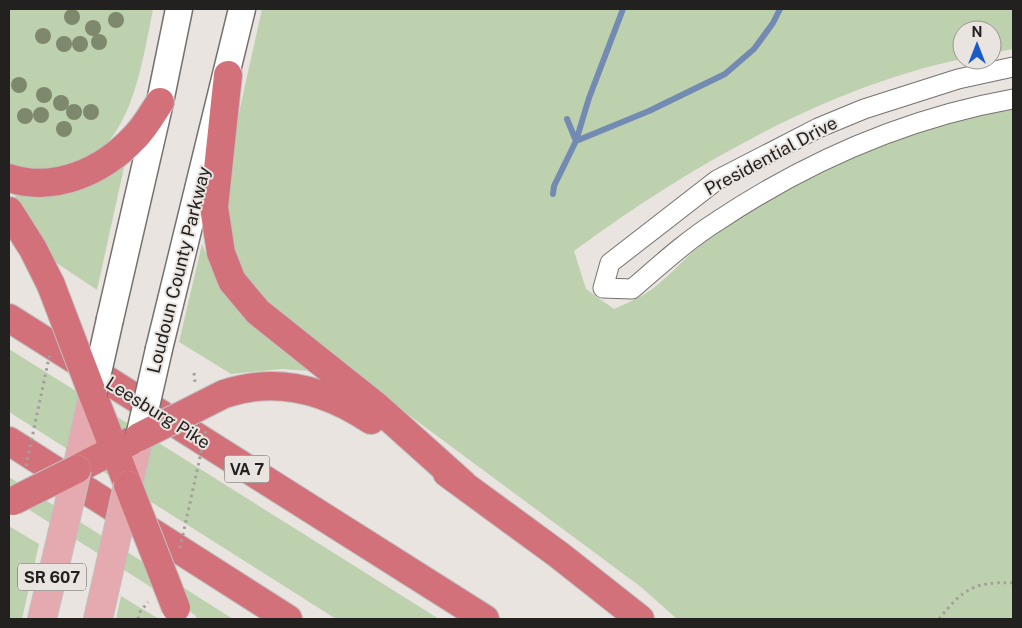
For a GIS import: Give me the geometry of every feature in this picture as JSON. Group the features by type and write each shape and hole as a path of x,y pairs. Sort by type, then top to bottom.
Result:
{"highway":[{"path":"228,75 214,207 220,253 232,281 258,312 376,406 463,484"},
{"path":"9,178 19,181 59,182 89,172 114,157 136,136 160,102"},
{"path":"9,211 33,249 51,285 178,614"},
{"name":"Leesburg Pike","path":"9,318 485,619"},
{"path":"11,502 224,394 251,387 286,385 333,398 358,411 463,484 640,619"},
{"path":"9,441 288,619"}],"main road":[{"name":"SR 607","path":"42,619 160,102 179,9"},
{"name":"Loudoun County Parkway","path":"98,619 182,249 228,75 242,9"}],"street":[{"name":"Presidential Drive","path":"1013,67 958,79 864,108 818,128 717,180 610,263 604,288 632,289 714,222 782,181 821,161 867,141 914,124 1013,99"}],"path":[{"path":"26,467 50,351"},
{"path":"194,373 196,384"},
{"path":"178,554 206,429"},
{"path":"939,619 957,596 983,583 1013,583"},
{"path":"138,619 140,612"}],"green space":[{"path":"9,9 153,9 140,72 118,129 100,150 77,164 47,170 9,165"},
{"path":"262,9 1013,9 1013,49 1002,51 1002,20 952,20 952,62 911,72 860,89 809,110 759,135 662,190 574,251 586,289 614,309 648,292 714,235 749,212 820,172 894,140 933,127 1013,109 1013,619 677,619 641,587 325,353 259,300 237,269 224,229 226,171"},
{"path":"125,163 97,290 55,262 14,194 46,195 73,191 99,180"},
{"path":"202,244 216,278 243,317 309,371 282,369 231,374 179,342"},
{"path":"9,349 439,619 336,619 9,412"},
{"path":"9,477 233,619 197,619 195,615 9,497"},
{"path":"9,526 39,544 22,619 9,619"},
{"path":"121,596 159,619 116,619"}],"waterway":[{"path":"553,194 554,186 576,141 589,98 623,9"},
{"path":"567,119 576,141 649,111 725,74 754,49 773,23 780,9"}]}
